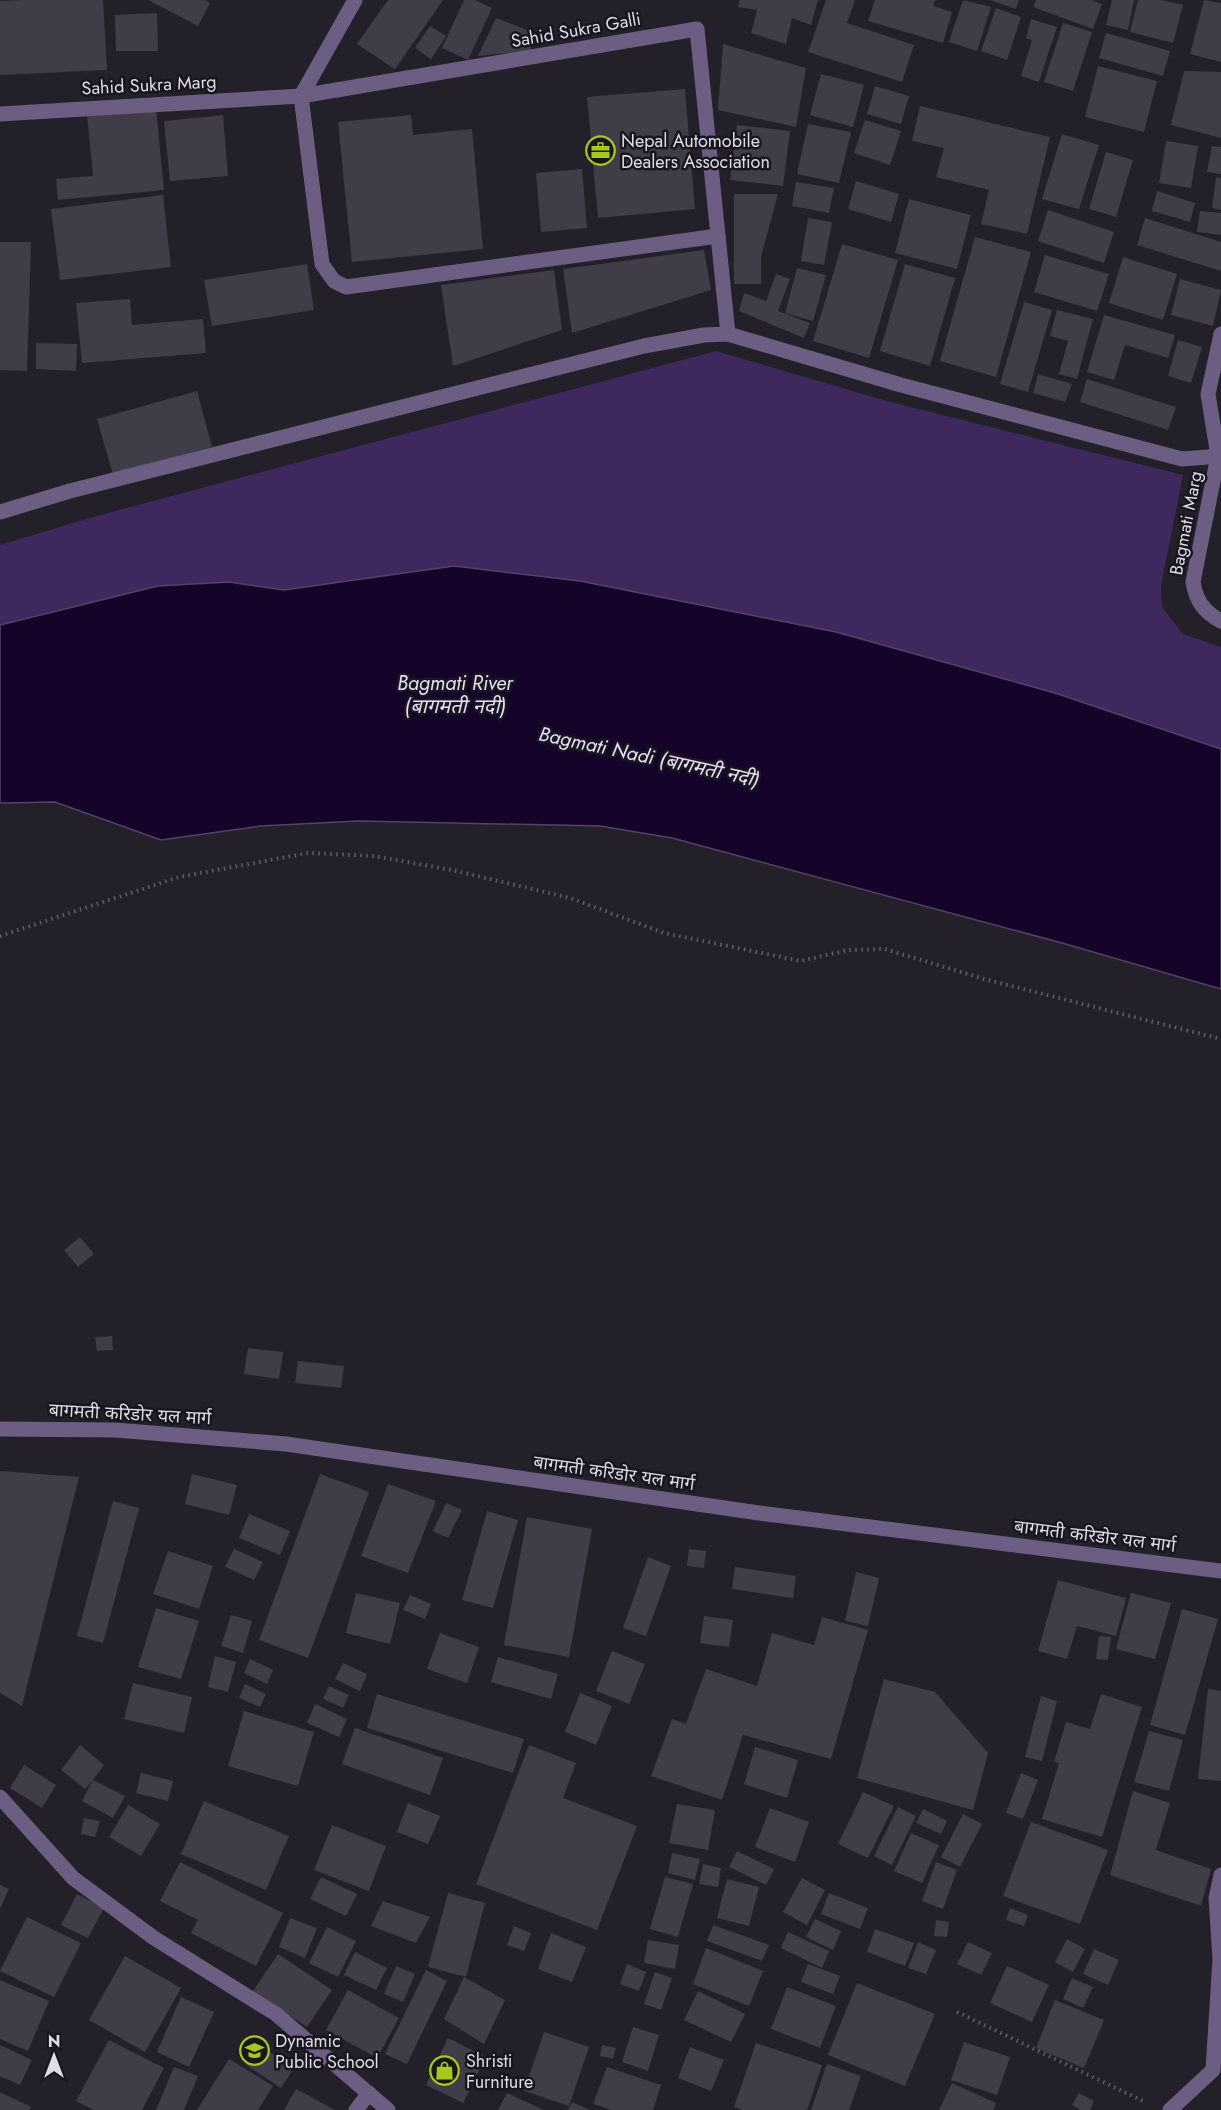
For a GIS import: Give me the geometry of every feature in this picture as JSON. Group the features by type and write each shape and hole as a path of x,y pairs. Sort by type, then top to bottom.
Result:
{"street":[{"path":"355,0 301,96 322,264 334,281 346,287 718,236"},
{"name":"Sahid Sukra Galli","path":"301,96 697,29 728,334"},
{"name":"Sahid Sukra Marg","path":"0,114 301,96"},
{"path":"0,512 81,488 644,346 704,335 728,334 902,385 1182,459 1220,456 1208,394 1221,334"},
{"name":"Bagmati Marg","path":"1220,456 1193,582 1198,602 1204,610 1221,621"},
{"name":"बागमती करिडोर यल मार्ग","path":"0,1429 115,1430 286,1444 748,1512 1221,1571"},
{"path":"0,1797 73,1878 154,1938 276,2014 388,2110"},
{"path":"1170,2110 1217,2069 1220,1959 1218,1899 1221,1875"},
{"path":"356,2110 369,2093"}],"path":[{"path":"0,936 178,877 308,853 374,856 452,870 570,898 664,933 801,961 848,950 885,949 984,979 1221,1039"},
{"path":"957,2012 1151,2105"}],"shaded area":[{"path":"716,351 890,402 1183,475 1161,585 1162,607 1183,634 1221,647 1221,749 1055,693 836,632 580,581 454,566 284,590 229,582 158,586 0,625 0,545 93,517"}],"water":[{"name":"Bagmati River (बागमती नदी)","path":"454,566 580,581 836,632 1055,693 1221,749 1221,989 1062,943 672,838 600,826 358,821 261,826 161,840 55,802 0,803 0,625 158,586 229,582 284,590"}],"building":[{"path":"103,0 107,70 0,75 0,1"},
{"path":"148,0 205,0 210,3 198,26"},
{"path":"388,0 443,0 395,69 357,44"},
{"path":"464,0 475,0 492,8 468,60 442,48"},
{"path":"740,0 818,0 811,25 792,18 786,44 751,33 757,10 738,7"},
{"path":"826,0 855,0 847,23 914,45 902,82 808,52"},
{"path":"875,0 935,0 933,6 952,12 943,43 868,21"},
{"path":"963,0 991,7 977,51 949,42"},
{"path":"990,0 1019,0 1016,9"},
{"path":"1036,0 1091,0 1102,4 1093,29 1033,7"},
{"path":"1112,0 1134,0 1128,30 1106,25"},
{"path":"1138,0 1161,0 1183,5 1173,43 1130,32"},
{"path":"1204,0 1221,3 1221,62 1190,54"},
{"path":"996,8 1021,17 1007,60 981,51"},
{"path":"157,13 158,51 116,51 115,15"},
{"path":"496,18 530,31 531,51 478,56"},
{"path":"1031,19 1057,27 1039,82 1021,76 1032,40 1026,38"},
{"path":"1063,23 1092,32 1073,91 1044,82"},
{"path":"430,26 446,36 431,59 415,48"},
{"path":"1106,33 1170,51 1163,76 1099,58"},
{"path":"723,44 806,68 796,127 718,110"},
{"path":"1098,66 1157,81 1144,132 1085,117"},
{"path":"1184,71 1221,72 1221,138 1171,125"},
{"path":"821,74 864,85 853,127 810,115"},
{"path":"875,86 909,96 901,124 867,114"},
{"path":"685,89 695,209 598,218 587,97"},
{"path":"920,106 1050,137 1027,234 981,224 989,190 936,177 944,148 912,141"},
{"path":"156,109 164,190 58,200 56,179 93,176 87,115"},
{"path":"223,115 228,176 170,181 164,121"},
{"path":"411,115 413,135 472,129 483,249 352,262 338,122"},
{"path":"865,120 901,131 890,165 854,153"},
{"path":"808,124 851,132 839,183 797,174"},
{"path":"737,125 790,131 783,186 730,180"},
{"path":"1062,134 1099,145 1079,209 1042,199"},
{"path":"1166,141 1198,146 1191,188 1159,183"},
{"path":"1212,146 1221,147 1221,174 1207,172"},
{"path":"1106,152 1133,160 1116,217 1089,209"},
{"path":"582,169 587,228 541,232 536,173"},
{"path":"1216,177 1221,178 1221,210 1212,208"},
{"path":"856,181 899,194 891,222 848,209"},
{"path":"796,182 834,188 829,213 792,206"},
{"path":"1157,191 1195,203 1190,222 1152,211"},
{"path":"734,194 778,194 761,257 761,284 734,284"},
{"path":"163,195 171,267 60,280 51,209"},
{"path":"909,199 971,215 957,269 895,253"},
{"path":"1048,210 1114,232 1104,263 1038,241"},
{"path":"1200,211 1221,213 1221,235 1197,232"},
{"path":"808,218 832,222 824,265 801,261"},
{"path":"1145,218 1221,242 1221,271 1137,245"},
{"path":"975,237 1031,252 996,377 940,361"},
{"path":"0,242 31,242 27,371 0,370"},
{"path":"842,244 898,260 869,358 813,341"},
{"path":"704,250 711,290 572,333 563,269"},
{"path":"1045,255 1109,274 1097,311 1034,292"},
{"path":"1123,257 1177,274 1163,320 1109,303"},
{"path":"307,264 314,310 212,326 204,280"},
{"path":"905,264 955,278 930,366 880,351"},
{"path":"797,268 826,275 813,321 785,313"},
{"path":"554,270 562,330 453,366 441,285"},
{"path":"776,274 790,279 778,311 810,323 804,338 739,311 744,293 766,301"},
{"path":"1180,279 1221,290 1213,326 1171,315"},
{"path":"130,299 132,325 203,319 206,353 82,363 76,303"},
{"path":"1024,302 1052,310 1028,392 1000,384"},
{"path":"1057,310 1093,319 1077,379 1059,374 1068,341 1050,336"},
{"path":"1104,315 1175,335 1168,358 1125,345 1114,380 1087,372"},
{"path":"1178,340 1202,347 1191,383 1168,376"},
{"path":"36,343 77,344 76,371 36,369"},
{"path":"1038,374 1072,384 1065,402 1033,393"},
{"path":"1087,379 1176,407 1168,430 1080,402"},
{"path":"197,391 212,447 113,475 97,419"},
{"path":"80,1237 94,1254 78,1267 64,1250"},
{"path":"112,1336 113,1350 97,1351 95,1337"},
{"path":"248,1348 283,1352 279,1379 244,1374"},
{"path":"298,1361 344,1366 341,1388 295,1383"},
{"path":"0,1471 79,1477 22,1706 0,1693"},
{"path":"192,1474 237,1485 229,1515 185,1504"},
{"path":"320,1474 369,1492 308,1658 259,1640"},
{"path":"388,1484 436,1501 408,1573 361,1556"},
{"path":"113,1501 139,1508 103,1643 77,1636"},
{"path":"446,1503 462,1510 448,1538 433,1531"},
{"path":"487,1511 518,1520 493,1608 462,1600"},
{"path":"249,1514 290,1531 280,1555 239,1538"},
{"path":"527,1517 592,1529 569,1657 504,1645"},
{"path":"234,1549 263,1562 254,1580 225,1567"},
{"path":"689,1549 706,1551 704,1568 687,1566"},
{"path":"168,1551 213,1566 199,1609 153,1594"},
{"path":"648,1557 671,1566 646,1636 623,1628"},
{"path":"735,1567 796,1576 793,1598 732,1589"},
{"path":"856,1572 879,1578 868,1626 845,1621"},
{"path":"1058,1580 1126,1598 1116,1636 1077,1626 1067,1659 1038,1651"},
{"path":"356,1593 400,1603 390,1644 346,1633"},
{"path":"1131,1593 1171,1603 1155,1659 1116,1649"},
{"path":"410,1595 431,1604 425,1619 403,1610"},
{"path":"156,1608 199,1621 181,1679 138,1667"},
{"path":"1182,1609 1218,1619 1185,1735 1150,1725"},
{"path":"231,1615 252,1621 243,1653 221,1646"},
{"path":"704,1616 733,1620 729,1647 700,1643"},
{"path":"822,1617 868,1630 831,1759 743,1735 722,1800 651,1776 672,1719 686,1724 706,1669 757,1686 772,1633 814,1645"},
{"path":"440,1633 479,1647 467,1683 427,1669"},
{"path":"1099,1636 1111,1637 1108,1660 1096,1659"},
{"path":"612,1651 645,1664 629,1704 596,1691"},
{"path":"215,1656 236,1662 228,1692 208,1687"},
{"path":"498,1657 558,1674 551,1699 491,1682"},
{"path":"250,1659 273,1670 267,1684 244,1673"},
{"path":"343,1663 367,1674 360,1691 335,1679"},
{"path":"884,1679 935,1692 988,1753 973,1810 857,1778"},
{"path":"133,1683 192,1697 184,1733 124,1719"},
{"path":"245,1684 266,1694 260,1707 239,1698"},
{"path":"329,1686 349,1695 343,1708 323,1699"},
{"path":"1208,1689 1221,1691 1221,1781 1198,1779"},
{"path":"580,1693 612,1706 596,1745 565,1732"},
{"path":"377,1694 524,1739 513,1773 367,1728"},
{"path":"1101,1694 1142,1707 1102,1837 1042,1819 1059,1763 1054,1762 1066,1722 1090,1729"},
{"path":"1041,1696 1057,1701 1042,1761 1025,1757"},
{"path":"315,1704 347,1719 339,1737 307,1723"},
{"path":"244,1711 314,1732 298,1786 228,1766"},
{"path":"355,1728 443,1758 430,1795 342,1764"},
{"path":"1149,1731 1183,1740 1169,1791 1134,1782"},
{"path":"80,1745 104,1765 85,1789 61,1770"},
{"path":"529,1745 576,1763 563,1798 637,1826 597,1930 476,1884"},
{"path":"755,1747 798,1760 787,1798 744,1784"},
{"path":"24,1765 56,1785 42,1808 10,1788"},
{"path":"141,1773 173,1781 168,1801 136,1793"},
{"path":"1021,1773 1038,1780 1023,1819 1006,1813"},
{"path":"93,1780 125,1796 113,1818 82,1801"},
{"path":"1133,1791 1170,1803 1156,1850 1211,1869 1201,1906 1110,1875"},
{"path":"863,1792 894,1806 868,1858 838,1844"},
{"path":"204,1801 289,1836 266,1890 181,1854"},
{"path":"408,1803 440,1816 428,1844 397,1832"},
{"path":"677,1804 715,1810 708,1850 669,1843"},
{"path":"128,1805 160,1824 141,1856 109,1837"},
{"path":"898,1807 916,1816 892,1865 874,1856"},
{"path":"770,1808 809,1822 795,1862 755,1847"},
{"path":"923,1809 947,1821 941,1834 916,1823"},
{"path":"963,1814 982,1824 960,1867 941,1857"},
{"path":"84,1818 100,1821 95,1837 81,1834"},
{"path":"1031,1822 1108,1850 1080,1924 1003,1896"},
{"path":"332,1825 386,1846 369,1891 314,1870"},
{"path":"911,1833 939,1845 922,1883 894,1871"},
{"path":"737,1851 774,1869 766,1885 729,1867"},
{"path":"672,1853 700,1859 695,1880 668,1873"},
{"path":"180,1862 283,1913 256,1966 191,1933 198,1920 160,1901"},
{"path":"936,1862 957,1870 943,1909 922,1901"},
{"path":"703,1864 721,1868 718,1887 699,1884"},
{"path":"321,1877 357,1894 346,1916 310,1899"},
{"path":"665,1877 693,1884 678,1937 650,1929"},
{"path":"802,1878 825,1890 807,1925 783,1912"},
{"path":"727,1879 759,1887 749,1926 717,1918"},
{"path":"0,1885 9,1889 0,1909"},
{"path":"448,1893 485,1903 466,1977 428,1967"},
{"path":"829,1893 868,1908 860,1929 821,1914"},
{"path":"77,1894 104,1908 88,1938 61,1925"},
{"path":"383,1901 430,1917 416,1943 371,1926"},
{"path":"1010,1908 1028,1915 1024,1926 1006,1920"},
{"path":"27,1917 81,1943 54,1997 0,1971"},
{"path":"290,1918 317,1928 305,1958 279,1947"},
{"path":"815,1919 841,1931 833,1950 806,1937"},
{"path":"936,1920 949,1922 947,1937 934,1936"},
{"path":"713,1925 769,1945 762,1961 707,1941"},
{"path":"514,1926 531,1933 524,1951 507,1945"},
{"path":"327,1927 356,1941 338,1977 309,1963"},
{"path":"875,1929 914,1943 905,1966 867,1952"},
{"path":"788,1932 829,1951 822,1968 781,1948"},
{"path":"551,1933 586,1947 572,1982 538,1969"},
{"path":"1067,1939 1085,1949 1073,1972 1055,1962"},
{"path":"648,1940 679,1945 675,1969 644,1963"},
{"path":"918,1942 936,1950 926,1974 908,1968"},
{"path":"968,1942 992,1953 981,1975 957,1964"},
{"path":"706,1948 763,1971 749,2006 693,1984"},
{"path":"1094,1949 1119,1960 1108,1985 1083,1974"},
{"path":"355,1952 387,1968 376,1990 344,1975"},
{"path":"278,1954 332,1990 307,2027 253,1991"},
{"path":"125,1956 181,1988 145,2052 89,2020"},
{"path":"627,1964 646,1972 639,1991 620,1984"},
{"path":"808,1964 840,1976 833,1994 801,1982"},
{"path":"396,1966 415,1974 403,2002 384,1994"},
{"path":"1007,1966 1049,1985 1032,2022 990,2003"},
{"path":"426,1970 447,1981 407,2064 385,2054"},
{"path":"655,1972 672,1978 661,2010 644,2004"},
{"path":"464,1977 505,2000 484,2044 444,2019"},
{"path":"1072,1978 1093,1987 1083,2008 1063,1999"},
{"path":"0,1980 49,2001 28,2051 0,2039"},
{"path":"857,1983 935,2014 905,2086 828,2055"},
{"path":"787,1987 836,2006 820,2048 771,2029"},
{"path":"348,1990 399,2018 377,2058 326,2030"},
{"path":"698,1991 745,2014 731,2042 684,2020"},
{"path":"181,1997 214,2012 189,2067 157,2052"},
{"path":"1055,2000 1104,2020 1084,2068 1036,2048"},
{"path":"633,2027 659,2035 648,2071 622,2062"},
{"path":"544,2032 589,2047 569,2106 524,2091"},
{"path":"448,2038 486,2057 463,2103 426,2085"},
{"path":"109,2040 164,2068 142,2110 94,2110 76,2101"},
{"path":"964,2042 1010,2057 997,2095 951,2080"},
{"path":"756,2043 822,2065 807,2110 743,2110 734,2107"},
{"path":"0,2045 32,2060 20,2085 0,2076"},
{"path":"259,2045 294,2068 281,2088 246,2065"},
{"path":"602,2045 616,2048 613,2059 600,2056"},
{"path":"690,2047 724,2060 711,2091 678,2078"},
{"path":"229,2059 273,2086 258,2110 197,2110"},
{"path":"827,2064 861,2076 849,2110 811,2110"},
{"path":"174,2067 198,2076 184,2110 156,2110"},
{"path":"607,2067 661,2085 653,2110 612,2110 593,2104"},
{"path":"952,2083 996,2103 993,2110 939,2110"},
{"path":"296,2089 335,2110 284,2110"},
{"path":"0,2092 31,2107 29,2110 0,2110"},
{"path":"507,2093 544,2110 498,2110"},
{"path":"1079,2093 1094,2101 1090,2110 1081,2110 1072,2105"},
{"path":"572,2102 590,2110 568,2110"}],"place":[{"name":"Nepal Automobile Dealers Association","path":"600,151"},
{"name":"Dynamic Public School","path":"254,2051"},
{"name":"Shristi Furniture","path":"445,2071"}],"water label":[{"name":"Bagmati Nadi (बागमती नदी)","path":"649,757"}]}
